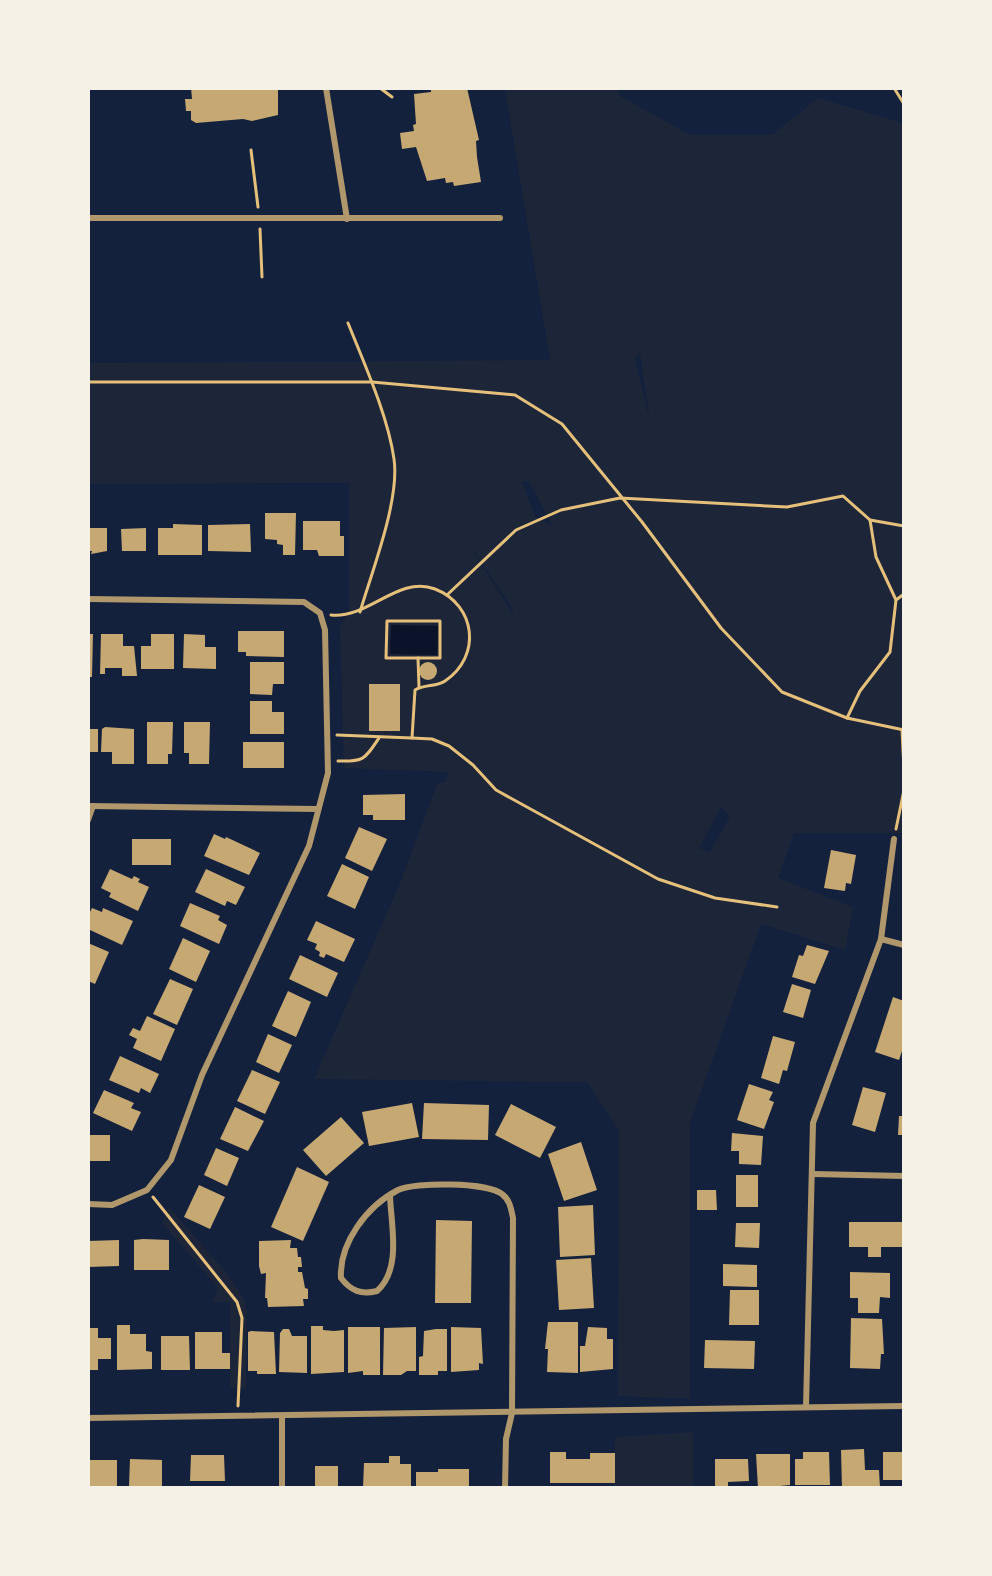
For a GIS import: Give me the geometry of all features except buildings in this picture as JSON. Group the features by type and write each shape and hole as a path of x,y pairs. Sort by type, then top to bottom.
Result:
{"street":[{"path":"326,88 347,219"},
{"path":"88,218 500,218"},
{"path":"88,599 304,602 320,614 325,630 328,761 328,773 309,846 202,1075 171,1160 147,1190 112,1204 88,1204"},
{"path":"88,820 91,806 318,809"},
{"path":"806,1407 813,1123 881,939 894,839"},
{"path":"881,939 903,945"},
{"path":"813,1174 903,1176"},
{"path":"390,1196 392,1257 388,1277 377,1291 358,1292 348,1288 341,1278 343,1254 364,1217 390,1196 411,1187 481,1186 494,1189 509,1202 513,1218 512,1413 506,1439 505,1488"},
{"path":"88,1418 903,1406"},
{"path":"282,1416 282,1488"}],"path":[{"path":"380,88 392,97"},
{"path":"894,88 903,104"},
{"path":"251,150 259,218 262,277"},
{"path":"348,323 372,382 394,459 393,484 382,537 360,612"},
{"path":"88,382 372,382 515,395 562,424 620,498 642,522 721,628 782,692 847,718 903,730 903,769"},
{"path":"447,595 516,530 561,510 620,498 787,507 843,496 870,520 903,526"},
{"path":"847,718 860,691 890,652 896,600 876,557 870,520"},
{"path":"320,614 340,616 360,612 404,589 421,585 447,595 457,603 469,622 471,634 465,662 443,682 415,690 412,738"},
{"path":"896,600 903,594"},
{"path":"387,621 440,621 440,658 418,658 386,658 387,621"},
{"path":"418,658 419,687"},
{"path":"327,734 432,739 449,746 473,765 496,790 658,879 715,898 777,907"},
{"path":"328,761 359,762 368,755 379,738"},
{"path":"894,839 903,790"},
{"path":"147,1190 237,1302 242,1318 238,1417"}],"shaded area":[{"path":"505,89 617,89 620,96 690,135 772,135 818,98 900,122 903,127 903,833 794,833 778,878 853,907 845,950 761,924 690,1123 690,1399 618,1396 619,1131 587,1082 314,1079 400,883 437,784 445,782 449,772 344,768 340,626 349,611 349,483 89,484 88,363 550,360","holes":["640,353 649,417 635,359","529,481 553,527 535,516 522,482","463,535 513,609 512,613","721,807 730,816 710,852 699,848"]},
{"path":"391,625 438,626 437,655 390,654"},
{"path":"169,1207 226,1272 246,1302 246,1388 230,1388 230,1302 212,1302 218,1288 162,1223"},
{"path":"693,1432 693,1487 614,1488 615,1437"}]}
